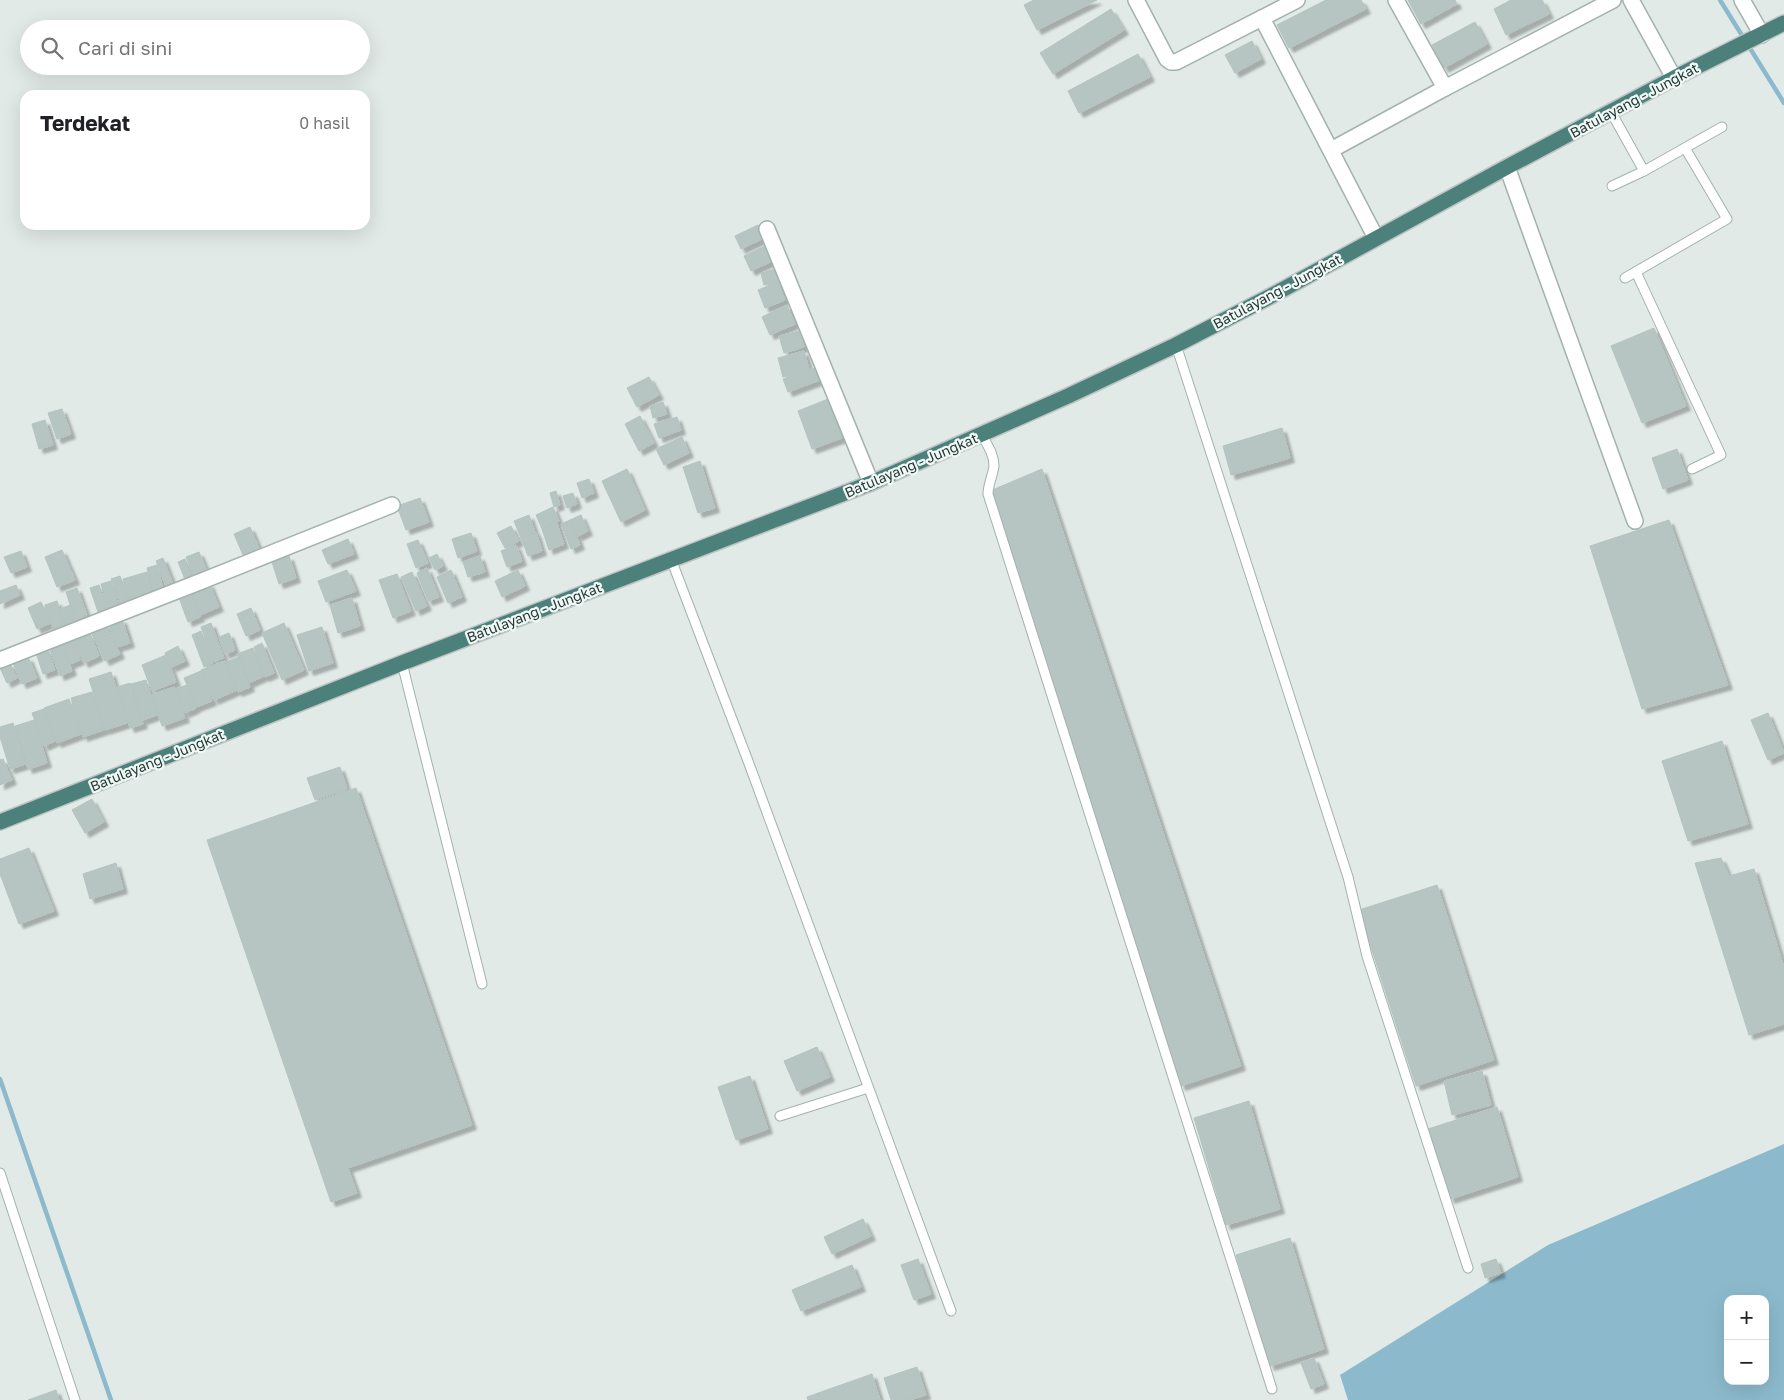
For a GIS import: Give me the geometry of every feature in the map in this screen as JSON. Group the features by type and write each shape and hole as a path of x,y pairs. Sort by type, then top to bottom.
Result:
{"highway":[{"name":"Batulayang - Jungkat","path":"0,822 402,663 871,483 981,435 1176,345 1269,297 1674,78 1784,23"}],"street":[{"path":"1136,0 1167,59 1171,62 1176,62 1298,0"},
{"path":"1396,0 1445,88"},
{"path":"1331,150 1612,0"},
{"path":"1631,0 1674,78"},
{"path":"1742,0 1757,37"},
{"path":"1262,18 1376,238"},
{"path":"1507,167 1635,521"},
{"path":"767,229 871,483"},
{"path":"0,660 193,585 392,504"}],"lane":[{"path":"1611,112 1644,170"},
{"path":"1612,186 1722,127"},
{"path":"1625,278 1727,220 1685,148"},
{"path":"1636,272 1721,455 1692,469"},
{"path":"1176,345 1348,877 1367,956 1468,1268"},
{"path":"981,435 987,444 994,464 988,486 988,494 1272,1389"},
{"path":"671,559 752,770 951,1311"},
{"path":"402,663 482,984"},
{"path":"780,1116 868,1088"},
{"path":"0,1173 75,1400"}],"water":[{"path":"1784,1144 1784,1400 1348,1400 1340,1375 1548,1245"}],"building":[{"path":"1034,0 1097,0 1037,30 1024,5"},
{"path":"1326,0 1361,0 1366,9 1289,48 1277,25"},
{"path":"1408,0 1455,0 1457,4 1421,24"},
{"path":"1511,0 1542,0 1549,14 1506,35 1494,9"},
{"path":"1111,9 1124,30 1053,74 1040,53"},
{"path":"1475,22 1487,44 1444,68 1432,45"},
{"path":"1252,41 1261,59 1235,73 1225,55"},
{"path":"1138,54 1150,77 1079,113 1068,91"},
{"path":"758,225 764,238 741,249 735,236"},
{"path":"765,246 772,261 751,271 744,256"},
{"path":"776,269 779,281 764,285 761,273"},
{"path":"778,282 785,300 765,308 758,290"},
{"path":"787,305 795,324 770,335 762,317"},
{"path":"1654,328 1686,406 1642,423 1611,346"},
{"path":"799,331 804,347 784,353 779,336"},
{"path":"804,351 809,369 783,377 778,358"},
{"path":"815,368 820,380 788,392 783,379"},
{"path":"649,377 659,395 637,407 627,388"},
{"path":"828,399 842,438 812,449 798,411"},
{"path":"663,402 667,414 653,418 650,406"},
{"path":"62,409 71,434 57,439 48,413"},
{"path":"640,416 654,443 639,451 625,424"},
{"path":"677,417 681,430 659,438 654,424"},
{"path":"45,420 53,445 39,449 32,424"},
{"path":"1282,428 1290,458 1231,475 1223,446"},
{"path":"682,437 689,453 664,465 656,449"},
{"path":"1677,449 1688,480 1663,489 1652,458"},
{"path":"700,461 715,508 698,513 683,467"},
{"path":"627,469 645,510 621,522 602,481"},
{"path":"1042,469 1241,1066 1181,1086 990,491"},
{"path":"589,479 594,493 582,498 577,483"},
{"path":"556,491 560,505 554,507 550,493"},
{"path":"573,493 577,504 567,508 563,496"},
{"path":"420,498 429,522 406,530 397,506"},
{"path":"553,507 559,521 542,529 536,515"},
{"path":"529,515 535,532 521,538 514,521"},
{"path":"581,515 588,531 578,536 570,520"},
{"path":"570,520 580,545 571,549 561,524"},
{"path":"1669,520 1728,685 1642,709 1590,546"},
{"path":"557,523 564,544 549,550 542,529"},
{"path":"511,526 519,541 505,548 497,533"},
{"path":"250,527 259,548 243,555 234,534"},
{"path":"536,532 542,551 528,556 521,538"},
{"path":"471,533 477,551 458,558 452,539"},
{"path":"348,539 354,554 328,564 322,550"},
{"path":"418,540 428,563 416,568 407,544"},
{"path":"516,545 522,561 507,567 501,551"},
{"path":"62,550 75,580 57,587 45,557"},
{"path":"21,551 27,567 11,573 4,557"},
{"path":"199,552 209,576 195,581 186,557"},
{"path":"437,554 443,566 435,570 429,558"},
{"path":"289,556 296,578 279,584 272,562"},
{"path":"480,556 485,572 468,577 463,562"},
{"path":"163,558 175,589 168,591 156,561"},
{"path":"185,559 194,579 186,582 178,562"},
{"path":"157,565 163,589 153,592 147,568"},
{"path":"427,568 439,597 428,601 417,573"},
{"path":"347,570 356,591 326,602 318,581"},
{"path":"451,570 462,597 448,603 437,577"},
{"path":"518,570 525,586 502,597 495,581"},
{"path":"147,572 154,596 131,603 123,579"},
{"path":"412,572 427,606 416,611 401,577"},
{"path":"397,574 411,611 393,618 379,580"},
{"path":"120,576 130,603 121,606 111,579"},
{"path":"111,581 119,608 109,611 101,584"},
{"path":"209,583 219,607 200,615 190,590"},
{"path":"16,585 20,595 0,604 0,591"},
{"path":"99,585 107,609 98,612 90,588"},
{"path":"77,588 87,615 75,620 66,592"},
{"path":"190,590 200,617 188,622 178,595"},
{"path":"352,598 360,626 338,633 330,605"},
{"path":"57,601 66,628 54,632 45,605"},
{"path":"41,602 51,623 37,629 28,608"},
{"path":"70,605 76,624 66,627 60,609"},
{"path":"251,608 260,630 246,636 237,614"},
{"path":"122,619 130,643 117,647 109,623"},
{"path":"105,623 120,654 105,661 90,630"},
{"path":"211,623 224,658 214,661 201,627"},
{"path":"284,623 304,670 282,680 262,633"},
{"path":"322,627 333,663 309,671 297,635"},
{"path":"201,631 213,663 204,667 192,635"},
{"path":"90,633 99,656 84,663 74,640"},
{"path":"229,633 235,650 225,654 219,637"},
{"path":"74,641 80,660 70,664 63,644"},
{"path":"262,643 274,673 265,677 254,647"},
{"path":"63,645 72,671 60,676 50,650"},
{"path":"178,646 185,661 172,667 165,653"},
{"path":"253,648 264,676 249,683 237,654"},
{"path":"48,649 55,670 43,674 36,653"},
{"path":"166,655 176,682 152,691 142,665"},
{"path":"28,657 37,678 22,684 13,663"},
{"path":"239,657 250,687 238,692 226,662"},
{"path":"225,661 237,690 214,700 201,670"},
{"path":"10,663 17,678 7,683 0,668"},
{"path":"201,671 212,701 196,707 184,678"},
{"path":"111,672 127,723 105,730 89,679"},
{"path":"146,680 157,715 143,720 131,684"},
{"path":"130,683 143,724 130,728 117,687"},
{"path":"187,685 196,708 185,713 175,689"},
{"path":"174,687 185,718 162,726 151,695"},
{"path":"92,692 104,730 83,737 71,698"},
{"path":"69,699 81,734 57,743 44,708"},
{"path":"44,709 55,741 44,746 32,713"},
{"path":"1768,713 1784,753 1768,760 1751,720"},
{"path":"34,720 47,763 28,769 15,726"},
{"path":"13,723 26,764 10,769 0,737 0,727"},
{"path":"1722,741 1748,824 1688,841 1662,761"},
{"path":"3,759 12,780 0,785 0,760"},
{"path":"340,767 347,789 315,800 307,778"},
{"path":"356,788 472,1125 348,1168 357,1193 331,1202 207,840"},
{"path":"92,799 104,822 85,833 72,810"},
{"path":"29,848 54,911 19,924 0,874 0,859"},
{"path":"1721,858 1729,876 1754,869 1784,968 1784,1024 1749,1035 1695,863"},
{"path":"116,863 123,889 90,899 83,874"},
{"path":"1437,885 1494,1060 1416,1086 1359,910"},
{"path":"817,1047 830,1077 797,1091 784,1061"},
{"path":"1482,1071 1491,1105 1452,1115 1444,1081"},
{"path":"750,1076 768,1129 736,1140 718,1087"},
{"path":"1249,1101 1280,1209 1226,1225 1194,1118"},
{"path":"1497,1107 1518,1177 1450,1199 1428,1129"},
{"path":"863,1219 871,1236 832,1254 824,1237"},
{"path":"1290,1238 1324,1349 1270,1366 1236,1255"},
{"path":"918,1259 931,1294 914,1300 901,1265"},
{"path":"1496,1259 1501,1273 1485,1278 1481,1264"},
{"path":"852,1265 861,1287 801,1311 792,1290"},
{"path":"1314,1358 1324,1384 1311,1389 1301,1363"},
{"path":"917,1367 926,1395 909,1400 891,1400 884,1378"},
{"path":"872,1374 880,1400 808,1400 807,1397"},
{"path":"56,1390 59,1400 28,1400"}],"waterway":[{"path":"1720,0 1784,103"},
{"path":"0,1079 111,1400"}]}
